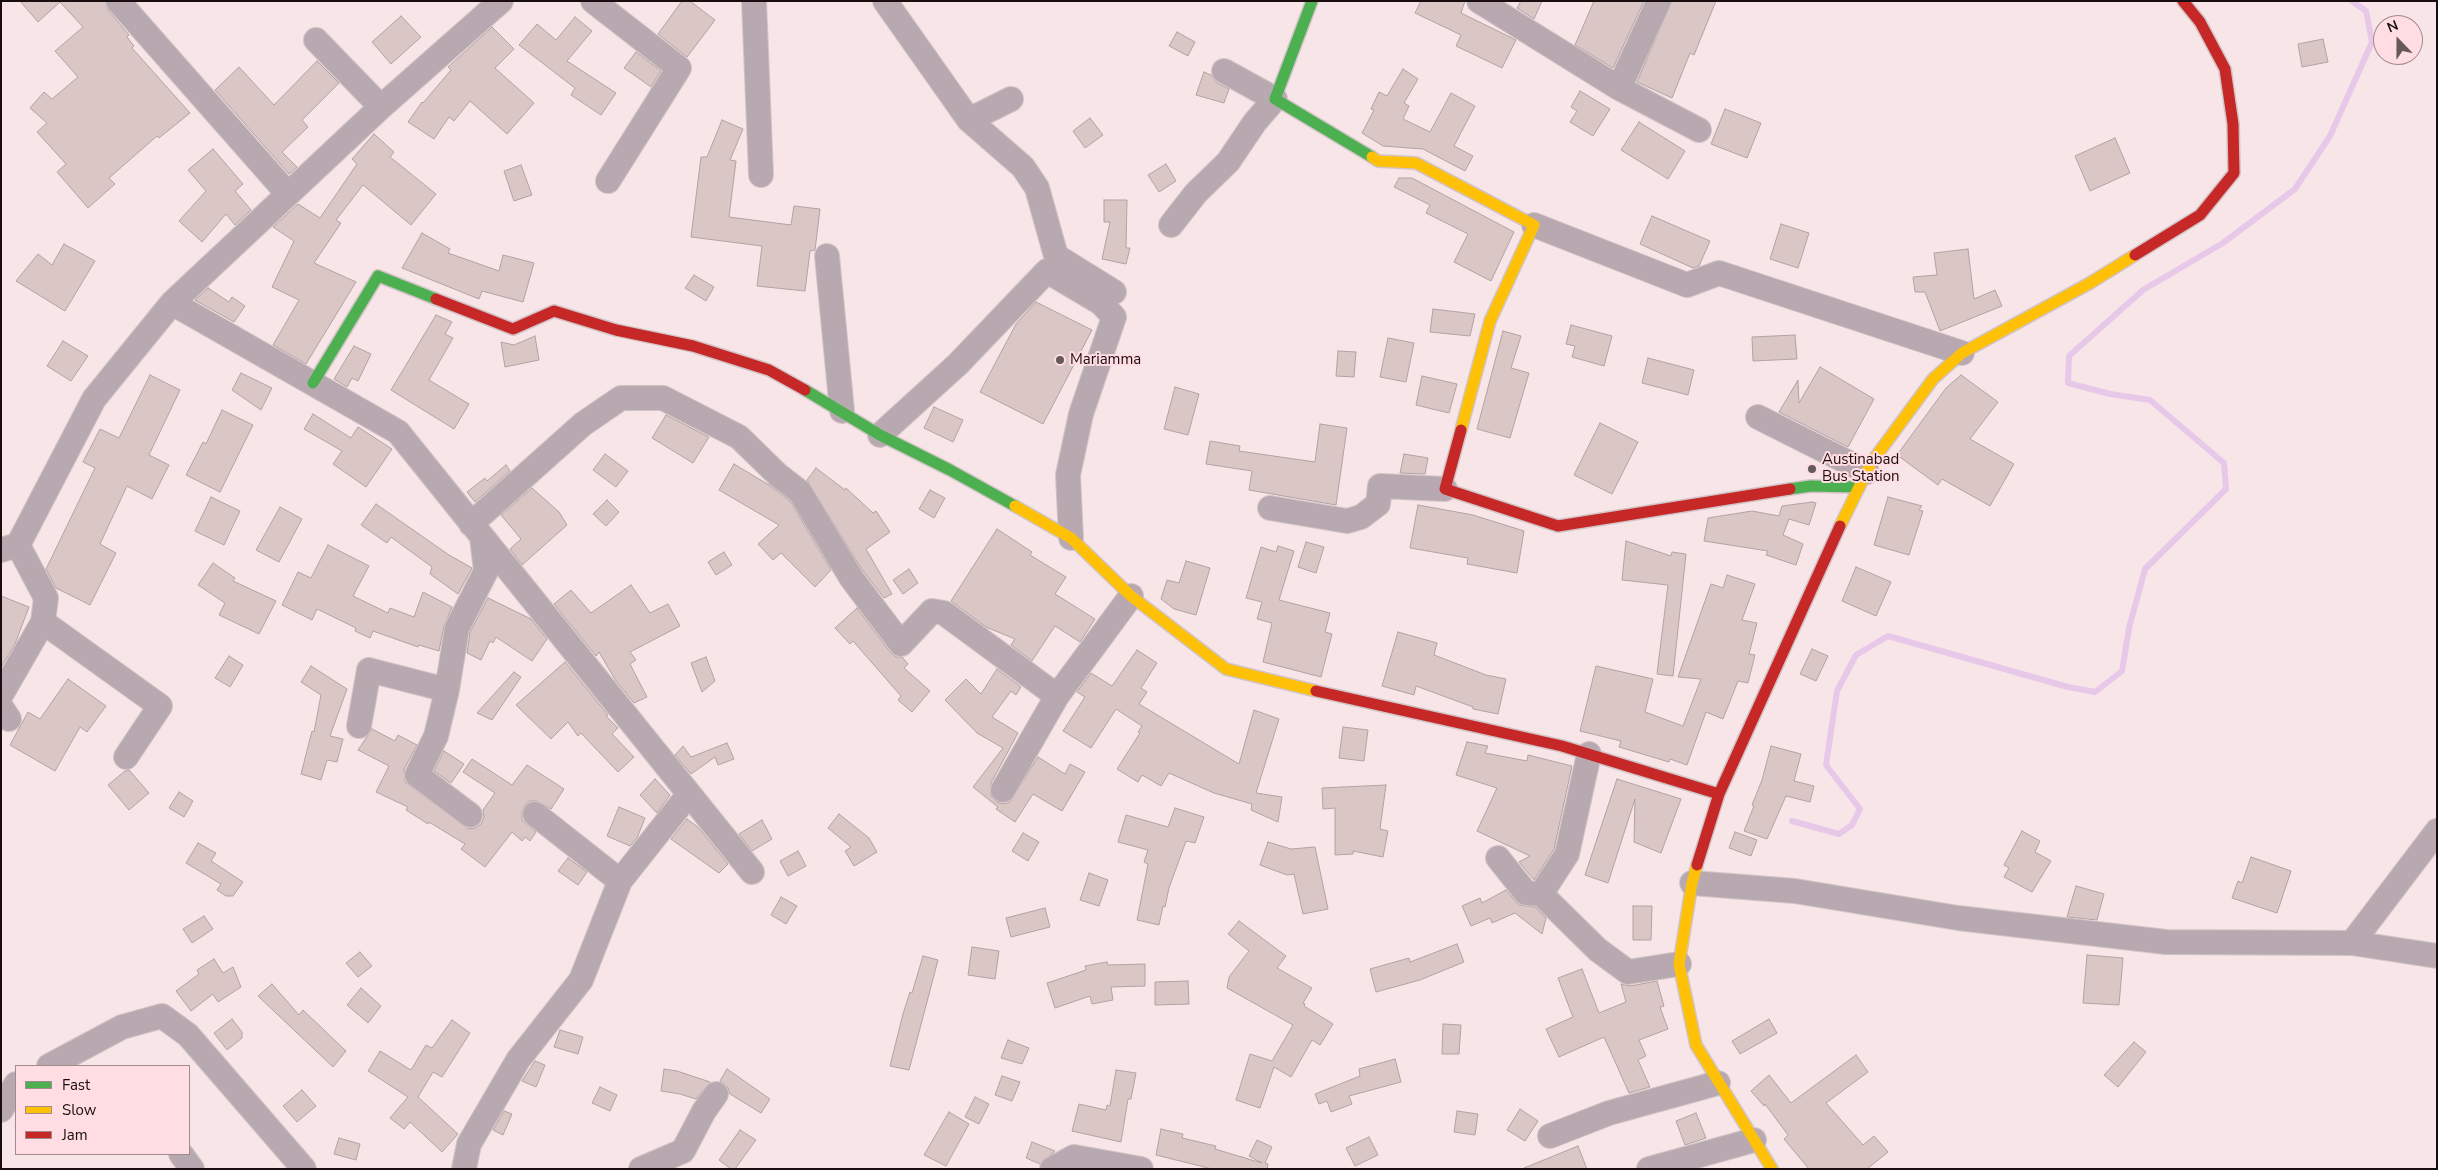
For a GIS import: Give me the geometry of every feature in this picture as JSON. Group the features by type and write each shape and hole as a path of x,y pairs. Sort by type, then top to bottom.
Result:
{"street":[{"path":"118,1 288,194"},
{"path":"1,695 43,622 46,598 9,548 94,399 172,303 381,107 501,1"},
{"path":"593,1 679,68 608,180"},
{"path":"754,1 761,175"},
{"path":"885,1 969,120 1023,167 1037,188 1056,256 1114,292"},
{"path":"1171,225 1196,193 1228,162 1255,122 1275,99 1312,1"},
{"path":"1479,1 1619,88 1700,130"},
{"path":"1619,88 1659,1"},
{"path":"1772,1169 1696,1045 1679,964 1692,883 1719,794 1830,546 1871,463 1933,379 1962,353 2090,283 2200,216 2234,173 2233,124 2225,69 2200,22 2182,1"},
{"path":"316,40 381,107"},
{"path":"1224,71 1275,99 1378,161 1416,162 1534,225 1687,285 1718,273 1962,353"},
{"path":"969,120 1011,99"},
{"path":"1445,489 1490,321 1534,225"},
{"path":"828,256 842,410"},
{"path":"880,434 958,364 1047,271 1101,303 1114,317 1081,414 1068,475 1070,538"},
{"path":"313,383 378,276 513,329 554,312 616,330 693,346 769,370 842,410 880,434 1070,538 1131,596 1226,669 1367,704 1562,746 1719,794"},
{"path":"172,303 398,432 752,872"},
{"path":"477,531 582,424 622,398 663,398 739,437 778,475 800,492 822,525 852,579 901,644 932,611 944,612 1057,696"},
{"path":"1758,417 1863,479"},
{"path":"1270,508 1347,521 1361,517 1378,504 1380,486 1445,489 1558,526 1863,479"},
{"path":"470,815 417,775 436,736 447,690 457,628 486,571 477,531"},
{"path":"1003,790 1057,696 1131,596"},
{"path":"43,622 160,706 126,757"},
{"path":"358,726 369,670 447,690"},
{"path":"1541,894 1567,854 1589,754"},
{"path":"464,1169 469,1144 518,1060 581,980 620,881 690,794"},
{"path":"535,814 620,881"},
{"path":"2352,943 2437,831"},
{"path":"1498,858 1526,893 1541,894 1598,950 1628,972 1679,964"},
{"path":"1692,883 1795,891 1958,918 2166,942 2352,943 2437,956"},
{"path":"51,1065 122,1026 162,1016 188,1035 303,1168"},
{"path":"1550,1136 1609,1113 1718,1083"},
{"path":"1,1110 15,1086"},
{"path":"641,1169 643,1166 683,1151 704,1111 716,1094"},
{"path":"1650,1169 1754,1140"},
{"path":"182,1155 192,1169"},
{"path":"1052,1169 1074,1156 1141,1169"}],"building":[{"path":"20,1 105,1 108,10 129,35 127,37 134,46 132,48 190,113 159,138 157,136 109,178 115,184 88,208 57,172 66,164 37,132 47,123 30,108 44,92 52,99 78,77 55,51 83,27 60,2 38,22"},
{"path":"682,1 690,1 715,20 687,57 658,34"},
{"path":"1421,1 1465,1 1461,13 1516,40 1502,68 1456,46 1461,35 1415,13"},
{"path":"1521,1 1542,1 1534,19 1517,8"},
{"path":"1594,1 1644,1 1613,68 1575,45"},
{"path":"1672,1 1716,1 1694,55 1690,53 1672,98 1637,82"},
{"path":"401,16 421,37 391,64 372,42"},
{"path":"575,17 592,31 567,61 616,93 601,115 571,95 575,88 519,45 537,24 556,40"},
{"path":"492,27 514,49 495,68 534,103 507,134 470,101 454,121 449,117 434,139 408,122 422,102 451,70 448,67"},
{"path":"1177,32 1195,42 1188,56 1169,46"},
{"path":"2323,39 2328,62 2302,67 2298,44"},
{"path":"636,52 661,71 651,87 624,68"},
{"path":"317,61 339,83 302,120 308,127 282,152 297,167 289,174 215,90 239,67 274,105"},
{"path":"1403,69 1418,79 1404,103 1409,106 1403,119 1430,132 1451,93 1475,106 1454,146 1473,156 1465,171 1423,149 1383,146 1362,133 1374,110 1371,109 1379,92 1387,96"},
{"path":"1204,72 1211,75 1217,83 1229,89 1224,103 1196,95"},
{"path":"1580,91 1610,109 1593,136 1570,122 1577,111 1571,107"},
{"path":"1725,109 1761,123 1747,158 1711,144"},
{"path":"1090,118 1103,135 1085,148 1073,131"},
{"path":"722,120 743,129 730,160 736,161 729,217 791,225 794,206 820,209 815,250 810,251 805,291 757,286 762,246 691,237 701,157 707,157"},
{"path":"1639,122 1685,151 1668,179 1621,150"},
{"path":"374,134 394,152 390,157 436,194 411,225 363,185 336,220 341,223 314,263 356,282 306,364 273,345 299,300 272,287 294,241 273,227 298,204 320,218 357,164 352,159"},
{"path":"2115,138 2130,173 2090,191 2075,156"},
{"path":"213,149 243,184 235,191 251,210 235,225 226,214 202,242 179,221 206,191 188,170"},
{"path":"1166,164 1176,181 1159,192 1148,175"},
{"path":"521,165 532,195 514,201 504,171"},
{"path":"1399,178 1412,178 1514,232 1491,281 1454,262 1468,234 1426,213 1430,205 1394,187"},
{"path":"1104,200 1127,200 1126,248 1130,248 1126,264 1102,259 1110,222 1104,222"},
{"path":"1652,216 1710,241 1699,266 1693,268 1640,244"},
{"path":"1781,224 1809,233 1798,268 1770,259"},
{"path":"422,233 450,249 448,253 499,271 503,255 534,263 523,302 482,291 479,299 402,268"},
{"path":"64,244 95,261 65,311 16,281 38,254 52,265"},
{"path":"1968,249 1974,299 1995,290 2002,306 1940,331 1925,292 1915,292 1913,277 1937,275 1934,253"},
{"path":"694,275 714,287 706,301 685,288"},
{"path":"208,288 229,302 232,297 245,306 234,322 195,300"},
{"path":"1036,302 1092,330 1043,424 980,392 1016,324"},
{"path":"1433,309 1475,314 1470,336 1430,332"},
{"path":"436,315 452,322 445,334 453,338 429,380 469,404 454,429 391,390"},
{"path":"1571,325 1612,336 1604,366 1572,357 1575,346 1566,344"},
{"path":"1503,331 1521,336 1511,368 1529,373 1510,438 1477,429"},
{"path":"1795,335 1797,359 1753,361 1752,337"},
{"path":"535,336 539,360 505,367 501,342 514,345"},
{"path":"1388,338 1414,343 1406,382 1380,377"},
{"path":"63,341 88,356 71,381 47,366"},
{"path":"354,346 371,354 358,381 352,378 347,387 334,379"},
{"path":"1338,351 1356,352 1354,377 1336,376"},
{"path":"1648,358 1694,370 1688,395 1642,383"},
{"path":"1820,367 1874,399 1848,447 1779,412 1798,380 1799,403"},
{"path":"241,373 272,388 261,410 232,390"},
{"path":"150,375 180,390 149,455 169,465 152,499 127,486 100,544 116,553 90,605 56,588 46,569 95,468 83,462 100,429 119,438"},
{"path":"1961,375 1998,402 1970,439 2014,464 1990,506 1942,479 1938,485 1897,455 1946,388"},
{"path":"1422,376 1457,384 1449,413 1416,405"},
{"path":"1175,387 1199,394 1188,435 1164,429"},
{"path":"934,407 963,420 953,442 924,428"},
{"path":"222,410 253,425 220,492 186,475 203,442 206,444"},
{"path":"313,414 351,438 358,427 392,449 366,487 333,464 342,451 304,429"},
{"path":"666,415 709,437 693,463 652,438"},
{"path":"1600,423 1638,442 1612,494 1574,475"},
{"path":"1320,424 1347,428 1336,505 1249,490 1252,471 1206,464 1210,441 1240,446 1239,451 1315,462"},
{"path":"605,454 628,471 616,487 593,470"},
{"path":"1404,454 1428,458 1425,474 1400,473"},
{"path":"734,464 769,485 790,501 831,570 815,587 781,553 773,560 758,544 779,525 719,490"},
{"path":"506,465 510,471 475,502 467,492 485,478 487,481"},
{"path":"816,468 845,490 846,488 873,513 876,511 890,532 866,549 892,594 884,598 863,571 807,480"},
{"path":"532,488 559,512 567,525 522,565 510,549 521,539 501,515"},
{"path":"930,490 945,498 934,518 919,509"},
{"path":"211,497 240,511 224,545 195,531"},
{"path":"1888,497 1922,506 1919,510 1923,511 1909,555 1874,545"},
{"path":"607,500 619,512 606,526 593,514"},
{"path":"1816,503 1809,525 1789,519 1783,535 1803,544 1796,565 1766,555 1768,551 1704,541 1708,518 1752,511 1779,516 1782,506"},
{"path":"376,504 449,555 472,568 458,594 430,574 432,567 391,537 387,543 361,525"},
{"path":"1418,505 1473,515 1524,531 1517,573 1467,564 1468,558 1410,548"},
{"path":"280,507 302,519 279,562 256,550"},
{"path":"997,529 1032,552 1030,555 1066,577 1055,594 1095,619 1080,642 1055,626 1032,661 1011,645 1015,639 986,627 951,601"},
{"path":"1626,541 1671,556 1672,552 1686,554 1673,676 1657,674 1668,585 1622,580"},
{"path":"1306,542 1324,547 1316,573 1298,567"},
{"path":"328,545 369,566 353,596 388,613 390,608 414,617 423,592 452,607 444,626 439,651 419,645 418,647 373,631 370,638 355,631 356,628 317,609 312,620 282,605 298,572 311,578"},
{"path":"1278,546 1294,551 1279,600 1330,613 1325,632 1332,634 1321,677 1263,662 1272,623 1257,619 1262,602 1246,598 1261,547 1276,552"},
{"path":"724,552 732,565 716,575 708,562"},
{"path":"1186,561 1210,568 1196,615 1174,609 1161,599 1167,580 1179,583"},
{"path":"213,563 235,578 233,581 276,601 259,634 219,615 225,603 198,585"},
{"path":"1856,567 1891,582 1876,616 1842,601"},
{"path":"909,569 918,583 903,594 893,580"},
{"path":"1727,575 1755,584 1742,620 1757,623 1749,654 1755,655 1748,683 1738,681 1723,719 1706,712 1687,765 1670,759 1669,762 1619,747 1621,741 1580,731 1596,666 1653,679 1645,712 1683,726 1701,679 1678,677 1711,584 1723,588"},
{"path":"631,585 650,613 668,604 680,626 630,652 636,660 630,664 647,697 634,703 616,681 599,652 596,656 554,604 571,590 591,613"},
{"path":"1,596 29,607 15,644 1,667"},
{"path":"488,598 531,619 547,639 532,661 496,637 493,643 490,641 481,660 467,653 470,632"},
{"path":"857,608 890,652 896,657 902,657 908,664 904,668 930,691 912,712 898,700 901,696 853,641 850,644 835,628"},
{"path":"1398,632 1437,643 1434,655 1486,675 1506,679 1498,714 1473,709 1473,707 1416,686 1414,695 1382,686"},
{"path":"1812,649 1828,656 1816,681 1800,674"},
{"path":"1137,650 1157,663 1141,688 1147,692 1139,704 1239,764 1254,710 1279,719 1256,793 1282,797 1278,822 1251,810 1252,804 1214,793 1169,773 1161,786 1142,775 1138,782 1117,769 1140,733 1138,732 1142,726 1116,709 1091,748 1063,731 1085,697 1077,692 1091,673 1112,686"},
{"path":"229,656 243,665 230,687 215,678"},
{"path":"706,657 715,681 702,692 691,663"},
{"path":"565,662 608,715 606,716 618,728 612,734 634,757 618,772 581,733 578,736 568,722 551,739 516,705"},
{"path":"311,666 347,689 330,736 343,739 337,762 327,760 321,780 301,774 312,731 314,732 321,695 301,682"},
{"path":"997,669 1021,687 1016,695 1011,691 992,717 1018,733 991,783 991,796 997,802 1004,804 1010,802 1038,757 1065,774 1070,764 1085,772 1062,811 1033,794 1015,822 996,809 998,807 973,787 1003,748 977,733 945,700 966,679 981,694"},
{"path":"514,672 521,677 492,720 477,713"},
{"path":"68,679 106,706 87,732 80,727 55,771 10,745 28,712 40,719"},
{"path":"1343,727 1368,730 1364,761 1339,758"},
{"path":"372,729 395,741 398,735 417,745 404,769 405,782 468,829 475,828 481,824 484,817 483,810 495,793 463,772 472,759 512,785 527,765 564,789 551,809 537,801 530,801 525,805 522,812 522,820 536,832 530,841 525,837 522,841 512,832 485,867 461,849 465,844 406,810 408,807 376,792 389,766 358,750"},
{"path":"1467,742 1488,746 1485,753 1527,761 1528,755 1572,766 1554,849 1534,880 1519,862 1530,856 1477,831 1497,788 1456,775"},
{"path":"727,743 734,759 718,765 715,757 691,774 675,755 683,746 691,757"},
{"path":"1771,746 1801,754 1794,781 1814,786 1810,802 1786,796 1767,839 1744,831 1754,806 1752,805 1762,780"},
{"path":"444,751 464,764 451,783 434,771"},
{"path":"129,770 149,793 129,810 108,785 125,771"},
{"path":"655,779 670,795 657,813 640,795"},
{"path":"1617,779 1681,799 1661,853 1634,842 1635,799 1608,883 1585,875"},
{"path":"1386,785 1380,829 1388,831 1383,857 1353,851 1353,854 1335,855 1335,808 1323,809 1322,788"},
{"path":"179,792 193,801 184,817 169,808"},
{"path":"619,807 645,818 637,838 630,846 607,836"},
{"path":"1175,808 1204,817 1195,843 1186,841 1169,888 1165,907 1163,906 1159,925 1137,920 1148,864 1144,862 1148,850 1118,842 1126,815 1168,827"},
{"path":"839,814 869,838 877,852 854,866 845,851 851,847 828,828"},
{"path":"687,819 698,827 728,864 719,873 671,839"},
{"path":"762,820 772,839 752,851 739,834"},
{"path":"2022,831 2040,841 2035,852 2051,861 2032,892 2004,877 2009,868 2004,865"},
{"path":"1735,832 1757,840 1751,856 1729,848"},
{"path":"1023,833 1039,842 1028,861 1012,851"},
{"path":"1268,842 1291,849 1315,847 1328,909 1303,914 1294,874 1287,875 1260,865"},
{"path":"198,843 216,853 211,861 243,882 233,896 226,896 217,890 221,884 186,863"},
{"path":"798,851 806,866 788,876 780,861"},
{"path":"2251,857 2291,871 2277,913 2232,898 2238,881 2242,883"},
{"path":"568,858 587,872 578,885 558,871"},
{"path":"1089,873 1108,880 1099,906 1080,900"},
{"path":"2076,886 2104,894 2097,920 2067,917"},
{"path":"1506,890 1519,905 1535,907 1546,918 1542,934 1515,913 1492,923 1490,918 1471,926 1462,906 1480,898 1482,903"},
{"path":"781,897 797,906 786,924 771,915"},
{"path":"1633,906 1652,906 1651,940 1633,940"},
{"path":"1045,908 1050,927 1011,937 1006,918"},
{"path":"204,916 213,929 192,943 183,929"},
{"path":"1239,921 1286,956 1277,968 1312,988 1303,1003 1305,1004 1304,1006 1333,1024 1320,1045 1312,1040 1291,1077 1274,1067 1260,1108 1236,1100 1250,1054 1272,1061 1293,1025 1227,988 1229,977 1249,951 1228,934"},
{"path":"1457,944 1464,962 1420,980 1376,992 1370,969 1409,958 1410,962"},
{"path":"972,947 999,951 995,979 968,975"},
{"path":"360,952 372,966 358,977 346,963"},
{"path":"2087,955 2123,958 2119,1005 2083,1003"},
{"path":"923,956 938,960 909,1070 890,1066 903,1014 910,992 912,993"},
{"path":"214,959 223,973 233,967 241,987 218,1002 213,994 191,1011 176,991 199,974 197,970"},
{"path":"1107,962 1108,965 1145,964 1145,986 1111,987 1113,1000 1092,1004 1090,996 1055,1008 1047,983 1086,970 1085,966"},
{"path":"1582,969 1599,1013 1626,1002 1621,984 1630,986 1657,981 1664,1006 1660,1007 1668,1029 1639,1040 1646,1056 1638,1060 1650,1087 1629,1093 1604,1037 1559,1057 1546,1029 1573,1017 1558,978"},
{"path":"1188,981 1189,1004 1155,1005 1155,982"},
{"path":"272,984 299,1015 303,1010 346,1051 333,1067 258,996"},
{"path":"361,988 381,1006 368,1023 347,1005"},
{"path":"232,1019 242,1032 242,1038 227,1050 214,1033"},
{"path":"1769,1019 1777,1033 1740,1054 1732,1041"},
{"path":"452,1020 470,1033 442,1077 433,1072 418,1097 458,1134 442,1152 410,1122 404,1129 390,1118 408,1097 368,1071 380,1051 411,1070 426,1045 432,1048"},
{"path":"1443,1024 1461,1025 1459,1054 1442,1054"},
{"path":"560,1030 583,1037 578,1054 554,1047"},
{"path":"1008,1040 1029,1048 1022,1064 1001,1058"},
{"path":"2134,1042 2146,1052 2118,1087 2104,1075"},
{"path":"1856,1055 1868,1072 1826,1103 1863,1145 1874,1136 1888,1152 1867,1169 1809,1169 1784,1139 1788,1135 1765,1104 1764,1106 1751,1091 1769,1075 1791,1103"},
{"path":"1395,1059 1401,1082 1349,1096 1352,1104 1331,1112 1327,1101 1319,1104 1315,1094 1360,1076 1359,1069"},
{"path":"535,1061 545,1065 536,1087 522,1081"},
{"path":"664,1069 677,1071 710,1082 696,1099 661,1091"},
{"path":"727,1069 770,1099 761,1113 730,1094 728,1088 720,1081"},
{"path":"1116,1070 1136,1073 1131,1099 1128,1099 1121,1142 1072,1131 1079,1104 1106,1110 1107,1105 1110,1106"},
{"path":"1002,1076 1020,1082 1012,1101 995,1095"},
{"path":"600,1087 617,1095 610,1111 592,1103"},
{"path":"302,1090 316,1106 297,1122 283,1106"},
{"path":"975,1097 989,1104 979,1124 965,1117"},
{"path":"1520,1109 1538,1121 1525,1141 1507,1130"},
{"path":"504,1111 512,1114 503,1135 493,1130"},
{"path":"1457,1111 1478,1114 1475,1135 1454,1132"},
{"path":"949,1112 969,1124 946,1166 924,1155"},
{"path":"1696,1113 1706,1138 1685,1145 1676,1121"},
{"path":"1161,1129 1183,1134 1182,1138 1216,1146 1215,1149 1262,1163 1249,1156 1257,1140 1272,1147 1265,1163 1268,1164 1267,1169 1212,1169 1156,1155"},
{"path":"740,1130 756,1140 735,1169 731,1169 719,1160"},
{"path":"1369,1137 1378,1155 1355,1166 1346,1148"},
{"path":"339,1138 360,1144 356,1160 334,1154"},
{"path":"1032,1142 1055,1151 1040,1164 1026,1158"},
{"path":"1578,1146 1587,1169 1524,1169 1524,1168"}],"waterway":[{"path":"1792,821 1839,834 1852,825 1860,809 1826,765 1837,691 1856,655 1888,636 2068,687 2095,692 2122,671 2129,628 2145,569 2226,489 2224,463 2150,400 2110,394 2068,383 2069,356 2143,290 2223,243 2295,189 2330,136 2372,42 2366,11 2352,1"}],"traffic: fast":[{"path":"1312,1 1275,99 1372,157"},
{"path":"313,383 378,276 436,299"},
{"path":"805,390 880,435 950,470 1015,506"},
{"path":"1790,489 1811,486 1859,487"}],"traffic: slow":[{"path":"1372,157 1378,161 1416,163 1534,225 1490,321 1461,430"},
{"path":"1840,526 1871,463 1933,379 1962,353 2090,283 2135,255"},
{"path":"1015,506 1071,538 1131,596 1226,669 1316,691"},
{"path":"1697,865 1692,883 1679,964 1696,1045 1772,1169"}],"traffic: jam":[{"path":"2135,255 2200,215 2234,173 2233,124 2225,69 2200,22 2183,1"},
{"path":"436,299 513,329 554,311 616,330 693,346 769,370 805,390"},
{"path":"1461,430 1445,489 1558,526 1790,489"},
{"path":"1697,865 1719,794 1840,526"},
{"path":"1316,691 1562,746 1719,794"}],"place":[{"name":"Mariamma","path":"1060,360"},
{"name":"Austinabad Bus Station","path":"1812,469"}]}
